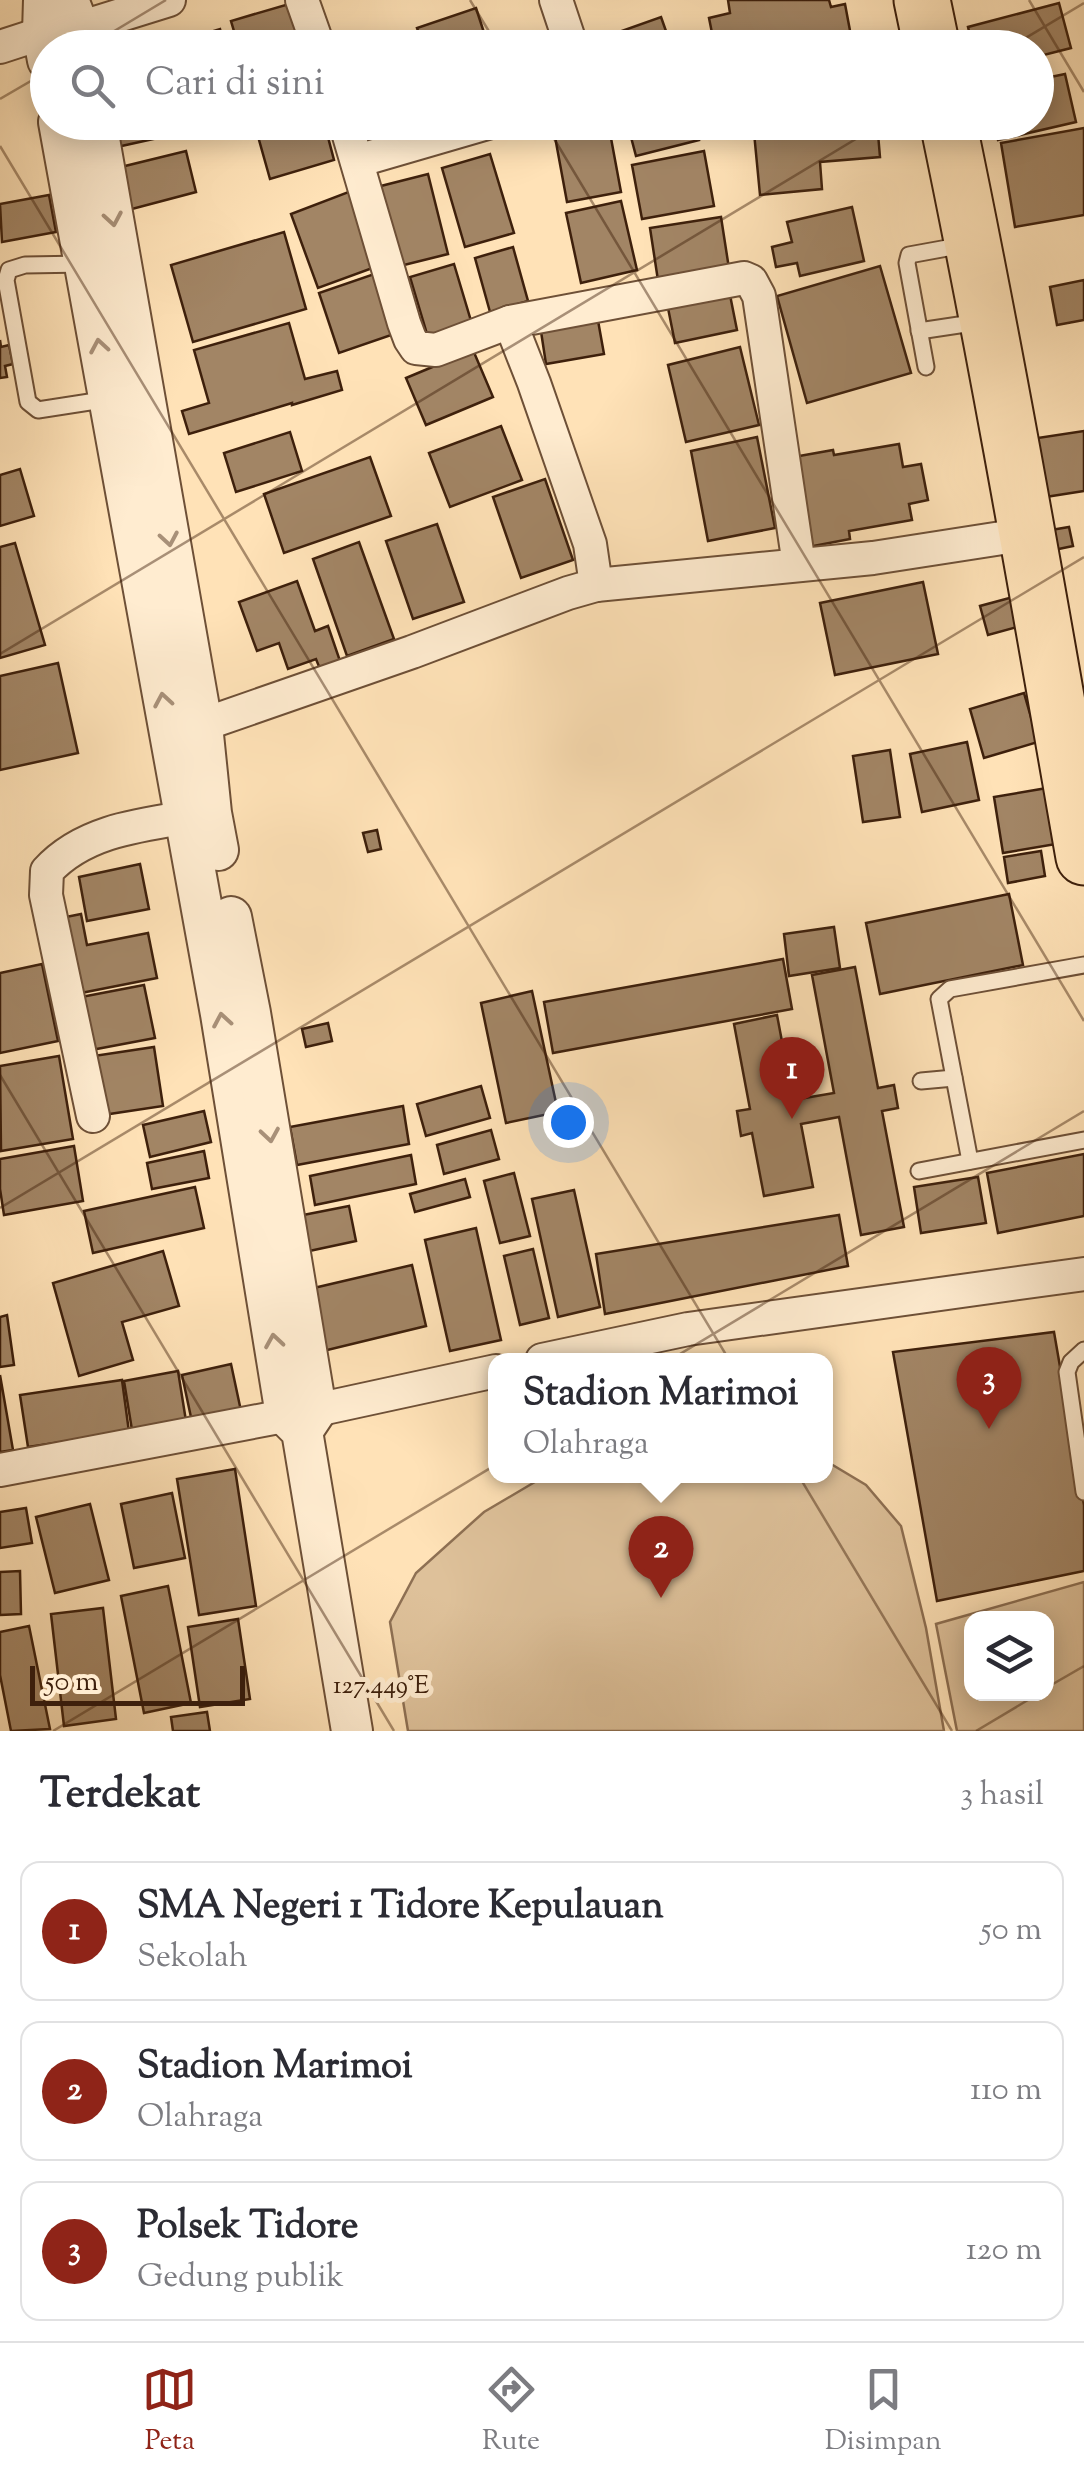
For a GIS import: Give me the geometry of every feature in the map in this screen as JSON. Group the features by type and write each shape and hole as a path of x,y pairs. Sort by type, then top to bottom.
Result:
{"highway":[{"path":"922,0 928,30"},
{"path":"952,140 1028,534 1068,700 1084,858"}],"street":[{"path":"61,28 169,0"},
{"path":"302,0 313,30"},
{"path":"556,0 566,30"},
{"path":"0,46 30,37"},
{"path":"62,140 109,399 198,816 250,1013 301,1419 352,1731"},
{"path":"99,140 202,725 198,816"},
{"path":"351,140 404,324 416,348 436,350 510,322 744,278 750,280 758,296 799,565"},
{"path":"357,160 428,140"},
{"path":"510,322 590,544 596,585"},
{"path":"202,725 596,585 873,558 1028,534"},
{"path":"93,1116 46,894 46,871 81,844 124,828 198,816"},
{"path":"574,1353 688,1328 1084,1274"},
{"path":"0,1470 301,1419 488,1372"}],"lane":[{"path":"926,367 906,263 910,255 973,244"},
{"path":"84,264 24,265 9,270 6,280 18,350 28,402 38,410 109,399"},
{"path":"919,331 988,320"},
{"path":"970,1161 938,999 950,988 1084,964"},
{"path":"921,1081 954,1078"},
{"path":"919,1170 1084,1140"},
{"path":"1084,1350 1070,1362 1067,1372 1084,1492"}],"shaded area":[{"path":"833,1465 866,1485 901,1526 926,1628 944,1731 408,1731 390,1622 416,1573 484,1512 533,1483 833,1483"},
{"path":"1084,1582 1084,1731 957,1731 936,1624 964,1616 964,1701 1054,1701 1054,1611 982,1611"}],"building":[{"path":"728,0 829,0 831,7 845,4 850,30 711,30 709,18 730,13"},
{"path":"1059,3 1071,48 1054,52 1054,30 968,27"},
{"path":"289,4 296,30 234,30 231,21"},
{"path":"476,8 483,30 418,30"},
{"path":"661,17 666,30 624,30"},
{"path":"1065,74 1076,122 1054,127 1054,76"},
{"path":"1084,128 1084,215 1015,227 1001,143 1054,140 1054,133"},
{"path":"115,140 149,140 117,147"},
{"path":"259,140 329,140 334,160 270,179"},
{"path":"556,140 611,140 621,192 567,202"},
{"path":"632,140 699,140 636,156"},
{"path":"755,140 879,140 880,157 820,162 822,189 760,195"},
{"path":"186,151 196,192 132,209 121,167"},
{"path":"704,151 714,206 642,219 632,165"},
{"path":"490,154 514,233 465,247 442,168"},
{"path":"428,174 448,254 396,267 377,187"},
{"path":"351,191 378,266 318,288 291,214"},
{"path":"49,195 56,232 2,242 0,204"},
{"path":"621,201 637,270 581,283 566,213"},
{"path":"852,207 864,261 800,276 797,263 776,267 772,247 792,242 787,222"},
{"path":"721,217 730,275 659,287 650,228"},
{"path":"284,232 306,309 193,342 171,265"},
{"path":"513,247 528,301 490,312 475,258"},
{"path":"454,264 474,331 430,344 410,277"},
{"path":"880,266 911,373 807,403 777,296"},
{"path":"380,272 400,332 339,353 319,293"},
{"path":"1084,280 1084,320 1057,325 1050,287"},
{"path":"729,290 737,330 675,343 667,303"},
{"path":"597,315 604,354 546,364 540,325"},
{"path":"289,323 305,379 337,371 342,390 189,434 182,411 209,403 194,350"},
{"path":"0,340 1,347 9,345 13,364 5,366 7,377 0,378"},
{"path":"740,347 759,425 686,442 668,365"},
{"path":"473,350 493,397 426,425 406,378"},
{"path":"501,426 522,480 450,507 429,453"},
{"path":"1084,431 1084,491 1039,498 1031,439"},
{"path":"290,432 302,471 236,492 224,453"},
{"path":"757,437 775,528 708,541 691,451"},
{"path":"899,444 903,467 921,464 928,500 909,504 912,520 849,531 850,539 803,548 788,458"},
{"path":"370,457 391,516 284,553 264,494"},
{"path":"20,469 34,516 0,526 0,475"},
{"path":"545,479 573,560 521,578 493,497"},
{"path":"437,524 464,602 413,619 386,541"},
{"path":"1069,527 1073,546 1049,551 1045,531"},
{"path":"359,542 394,639 347,656 313,559"},
{"path":"15,543 45,645 0,658 0,547"},
{"path":"297,581 315,631 328,626 340,661 320,669 316,659 288,669 279,643 257,651 239,602"},
{"path":"923,582 938,654 835,675 820,603"},
{"path":"1013,597 1021,626 988,635 980,606"},
{"path":"58,663 78,753 0,770 0,676"},
{"path":"1024,693 1038,742 984,758 970,709"},
{"path":"967,742 979,800 922,812 910,754"},
{"path":"890,750 900,817 863,822 853,756"},
{"path":"1047,788 1056,844 1003,853 994,797"},
{"path":"377,830 381,849 368,852 363,833"},
{"path":"1041,851 1045,876 1008,883 1004,857"},
{"path":"140,864 149,909 87,921 79,877"},
{"path":"1009,894 1023,965 880,994 866,923"},
{"path":"81,914 87,945 148,933 157,978 71,995 56,919"},
{"path":"834,927 840,968 789,976 784,934"},
{"path":"783,959 792,1009 553,1053 544,1002"},
{"path":"42,964 58,1041 0,1053 0,973"},
{"path":"855,967 878,1088 894,1085 898,1108 882,1111 904,1227 861,1235 839,1117 801,1124 813,1187 764,1196 752,1133 741,1136 737,1111 750,1109 734,1024 777,1015 793,1100 834,1093 812,975"},
{"path":"144,985 155,1038 86,1051 76,998"},
{"path":"532,991 558,1112 506,1123 481,1003"},
{"path":"328,1023 332,1041 306,1047 302,1029"},
{"path":"154,1047 163,1106 96,1116 87,1057"},
{"path":"59,1056 73,1139 1,1151 0,1066"},
{"path":"481,1086 490,1118 426,1136 417,1104"},
{"path":"403,1106 409,1144 297,1165 290,1127"},
{"path":"204,1111 211,1142 150,1157 143,1125"},
{"path":"491,1130 499,1159 444,1174 437,1145"},
{"path":"74,1146 83,1201 4,1215 0,1159"},
{"path":"204,1151 209,1178 152,1189 147,1163"},
{"path":"1084,1154 1084,1216 998,1233 987,1173"},
{"path":"411,1155 416,1184 315,1205 310,1176"},
{"path":"514,1173 530,1236 500,1243 484,1181"},
{"path":"978,1177 986,1223 921,1233 914,1187"},
{"path":"465,1179 470,1197 415,1212 410,1194"},
{"path":"195,1187 204,1228 93,1253 84,1211"},
{"path":"574,1190 600,1307 558,1317 532,1199"},
{"path":"349,1206 356,1241 300,1253 293,1217"},
{"path":"839,1215 848,1266 605,1314 596,1254"},
{"path":"476,1228 501,1340 450,1351 425,1240"},
{"path":"533,1249 549,1318 520,1325 504,1256"},
{"path":"163,1251 179,1306 122,1322 133,1360 79,1376 53,1283"},
{"path":"412,1265 426,1326 315,1353 301,1291"},
{"path":"7,1315 14,1365 0,1367 0,1317"},
{"path":"1054,1332 1084,1505 1084,1571 937,1601 893,1352"},
{"path":"231,1364 241,1411 192,1422 182,1375"},
{"path":"178,1371 186,1421 132,1430 124,1381"},
{"path":"0,1375 13,1450 0,1452"},
{"path":"122,1380 129,1432 28,1447 20,1395"},
{"path":"235,1469 256,1606 199,1615 177,1479"},
{"path":"172,1493 185,1558 134,1568 121,1504"},
{"path":"90,1504 109,1580 55,1593 36,1517"},
{"path":"26,1508 32,1543 0,1548 0,1512"},
{"path":"20,1571 21,1614 0,1615 0,1572"},
{"path":"168,1586 191,1703 144,1713 121,1596"},
{"path":"103,1608 116,1719 64,1726 51,1614"},
{"path":"238,1619 250,1699 200,1707 188,1627"},
{"path":"29,1626 50,1729 11,1731 0,1675 0,1632"},
{"path":"207,1712 210,1731 173,1731 171,1717"}],"place":[{"name":"SMA Negeri 1 Tidore Kepulauan","path":"792,1119"},
{"name":"Polsek Tidore","path":"989,1429"},
{"name":"Stadion Marimoi","path":"661,1598"}]}
